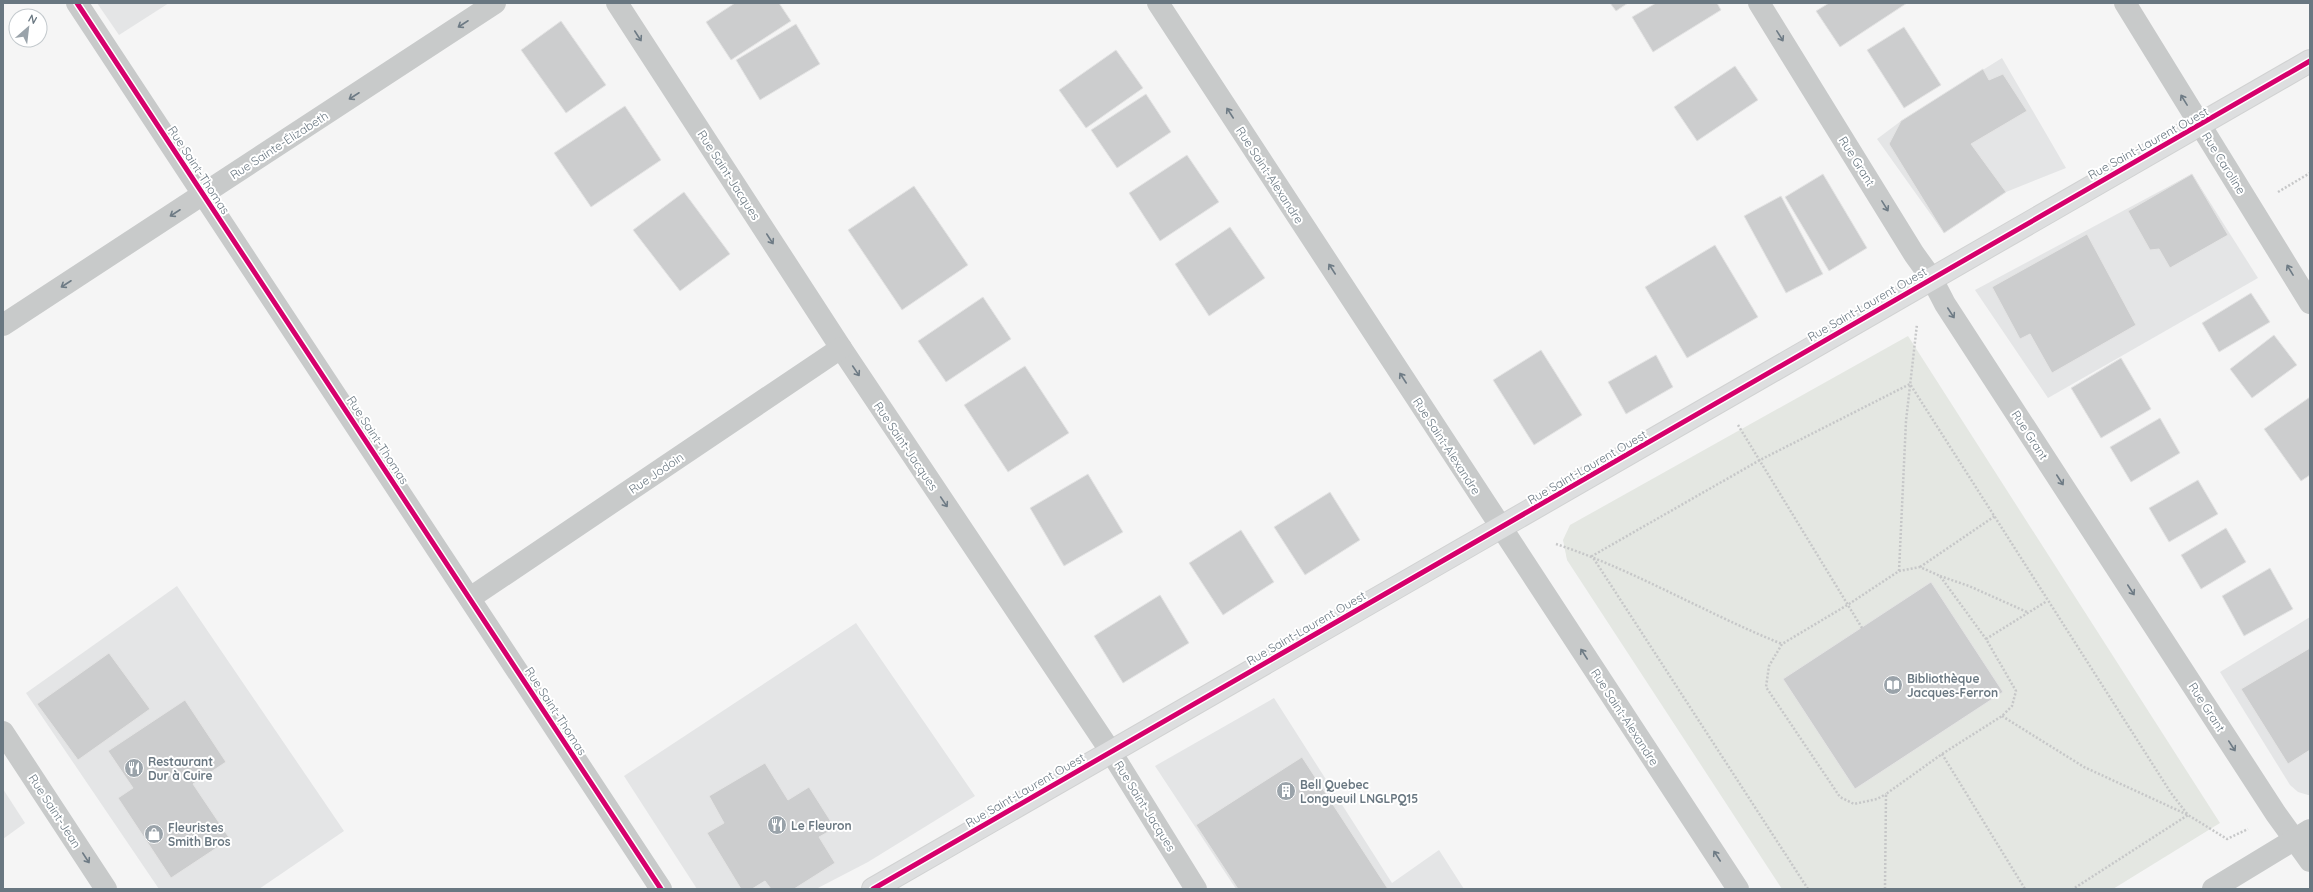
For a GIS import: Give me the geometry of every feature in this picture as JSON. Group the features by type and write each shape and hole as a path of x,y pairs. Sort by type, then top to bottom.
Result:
{"street":[{"name":"Rue Saint-Thomas","path":"77,3 470,598 660,889"},
{"name":"Rue Sainte-Élizabeth","path":"3,326 495,3"},
{"name":"Rue Saint-Jacques","path":"617,3 841,348 1111,752 1196,889"},
{"name":"Rue Saint-Alexandre","path":"1158,3 1738,889"},
{"name":"Rue Grant","path":"1759,3 1914,254 1932,279 1945,304 2302,835 2310,861"},
{"name":"Rue Caroline","path":"2125,3 2310,303"},
{"name":"Rue Saint-Laurent Ouest","path":"873,889 2200,126 2310,61"},
{"name":"Rue Jodoin","path":"470,598 841,348"},
{"name":"Rue Saint-Jean","path":"3,732 106,889"},
{"path":"2213,889 2302,835"}],"path":[{"path":"2252,208 2310,173"},
{"path":"1899,571 1906,421 1917,336 1917,323"},
{"path":"1592,556 1760,460 1910,384"},
{"path":"1910,384 2047,601 2172,793 2188,815"},
{"path":"1737,423 1849,604 1862,628"},
{"path":"1940,576 1986,639 2016,691 2012,706 2002,716 1942,754 1886,794 1877,799 1854,804 1840,797 1766,687 1769,666 1782,644 1849,604 1899,571 1920,567 1994,516"},
{"path":"1556,544 1592,556 1750,631 1782,644"},
{"path":"1592,556 1808,889"},
{"path":"1920,567 1969,586 2027,612"},
{"path":"1986,639 2027,612 2047,601"},
{"path":"2002,716 2084,767 2188,815 2227,839 2248,829"},
{"path":"1942,754 2025,889"},
{"path":"1885,889 1886,794"},
{"path":"2073,889 2188,815"}],"shaded area":[{"path":"97,3 169,3 119,35"},
{"path":"2002,58 2066,168 2006,192 1944,233 1877,139 1901,121"},
{"path":"2192,174 2258,278 2048,398 1975,290"},
{"path":"1908,336 2220,823 2113,889 1782,889 1567,560 1563,540 1570,525"},
{"path":"177,586 344,831 259,889 159,889 26,693"},
{"path":"2310,617 2310,795 2308,795 2298,792 2290,785 2220,672"},
{"path":"856,623 975,796 868,862 816,889 697,889 624,776"},
{"path":"1274,698 1392,883 1439,850 1464,889 1236,889 1155,766"},
{"path":"3,789 25,823 3,839"}],"building":[{"path":"735,3 779,3 791,21 731,60 706,22"},
{"path":"1610,3 1628,3 1616,11"},
{"path":"1656,3 1717,3 1721,10 1653,52 1632,17"},
{"path":"1829,3 1907,3 1840,47 1816,11"},
{"path":"561,21 606,85 566,113 521,50"},
{"path":"796,24 820,64 760,100 736,60"},
{"path":"1904,27 1941,85 1904,108 1867,50"},
{"path":"1116,50 1143,88 1086,128 1059,90"},
{"path":"1735,66 1758,100 1697,141 1674,107"},
{"path":"1983,69 1989,80 2003,74 2027,111 1971,144 2006,192 1944,233 1889,144 1901,121"},
{"path":"1146,94 1171,132 1117,168 1091,130"},
{"path":"625,106 661,160 591,207 554,153"},
{"path":"1187,155 1219,202 1160,241 1129,193"},
{"path":"1823,174 1867,248 1829,271 1785,197"},
{"path":"2192,174 2228,235 2170,268 2159,249 2150,250 2128,211"},
{"path":"914,186 968,265 902,310 848,230"},
{"path":"684,192 730,254 680,291 633,230"},
{"path":"1781,196 1823,274 1786,293 1744,216"},
{"path":"1230,227 1265,278 1209,316 1175,264"},
{"path":"2087,234 2136,325 2052,373 2030,334 2020,339 1992,287"},
{"path":"1715,245 1758,317 1687,358 1645,287"},
{"path":"2251,293 2270,322 2219,352 2202,323"},
{"path":"983,297 1011,339 946,382 918,341"},
{"path":"2274,335 2297,365 2252,398 2230,369"},
{"path":"1541,350 1582,415 1534,445 1493,380"},
{"path":"1656,355 1673,387 1626,414 1608,382"},
{"path":"2121,358 2151,409 2101,438 2071,388"},
{"path":"1025,366 1069,433 1008,472 964,405"},
{"path":"2310,397 2310,475 2301,481 2264,429"},
{"path":"2160,418 2180,453 2131,482 2110,447"},
{"path":"1088,474 1123,532 1064,566 1030,508"},
{"path":"2198,480 2218,514 2169,542 2149,508"},
{"path":"1330,492 1360,540 1305,575 1274,527"},
{"path":"2226,528 2246,562 2201,589 2181,555"},
{"path":"1241,530 1274,582 1223,615 1189,563"},
{"path":"2270,568 2293,609 2244,636 2222,596"},
{"name":"Bibliothèque Jacques-Ferron","path":"1931,582 2003,692 1855,789 1783,679"},
{"path":"1160,595 1189,643 1123,683 1094,636"},
{"path":"2310,648 2310,750 2288,764 2241,689"},
{"path":"109,653 150,709 78,760 37,704"},
{"path":"185,700 226,762 193,784 230,839 171,878 118,798 133,788 108,751"},
{"name":"Bell Quebec Longueuil LNGLPQ15","path":"1302,757 1388,889 1238,889 1196,825"},
{"name":"Le Fleuron","path":"765,763 788,800 809,787 835,828 819,837 835,863 794,889 771,889 765,881 752,889 741,889 707,833 724,823 709,796"}],"cycle path":[{"path":"77,3 661,889"},
{"path":"873,889 2310,61"}],"place":[{"name":"Bibliothèque Jacques-Ferron","path":"1893,685"},
{"name":"Restaurant Dur à Cuire","path":"134,768"},
{"name":"Bell Quebec Longueuil LNGLPQ15","path":"1286,791"},
{"name":"Le Fleuron","path":"777,825"},
{"name":"Fleuristes Smith Bros","path":"154,834"}]}
